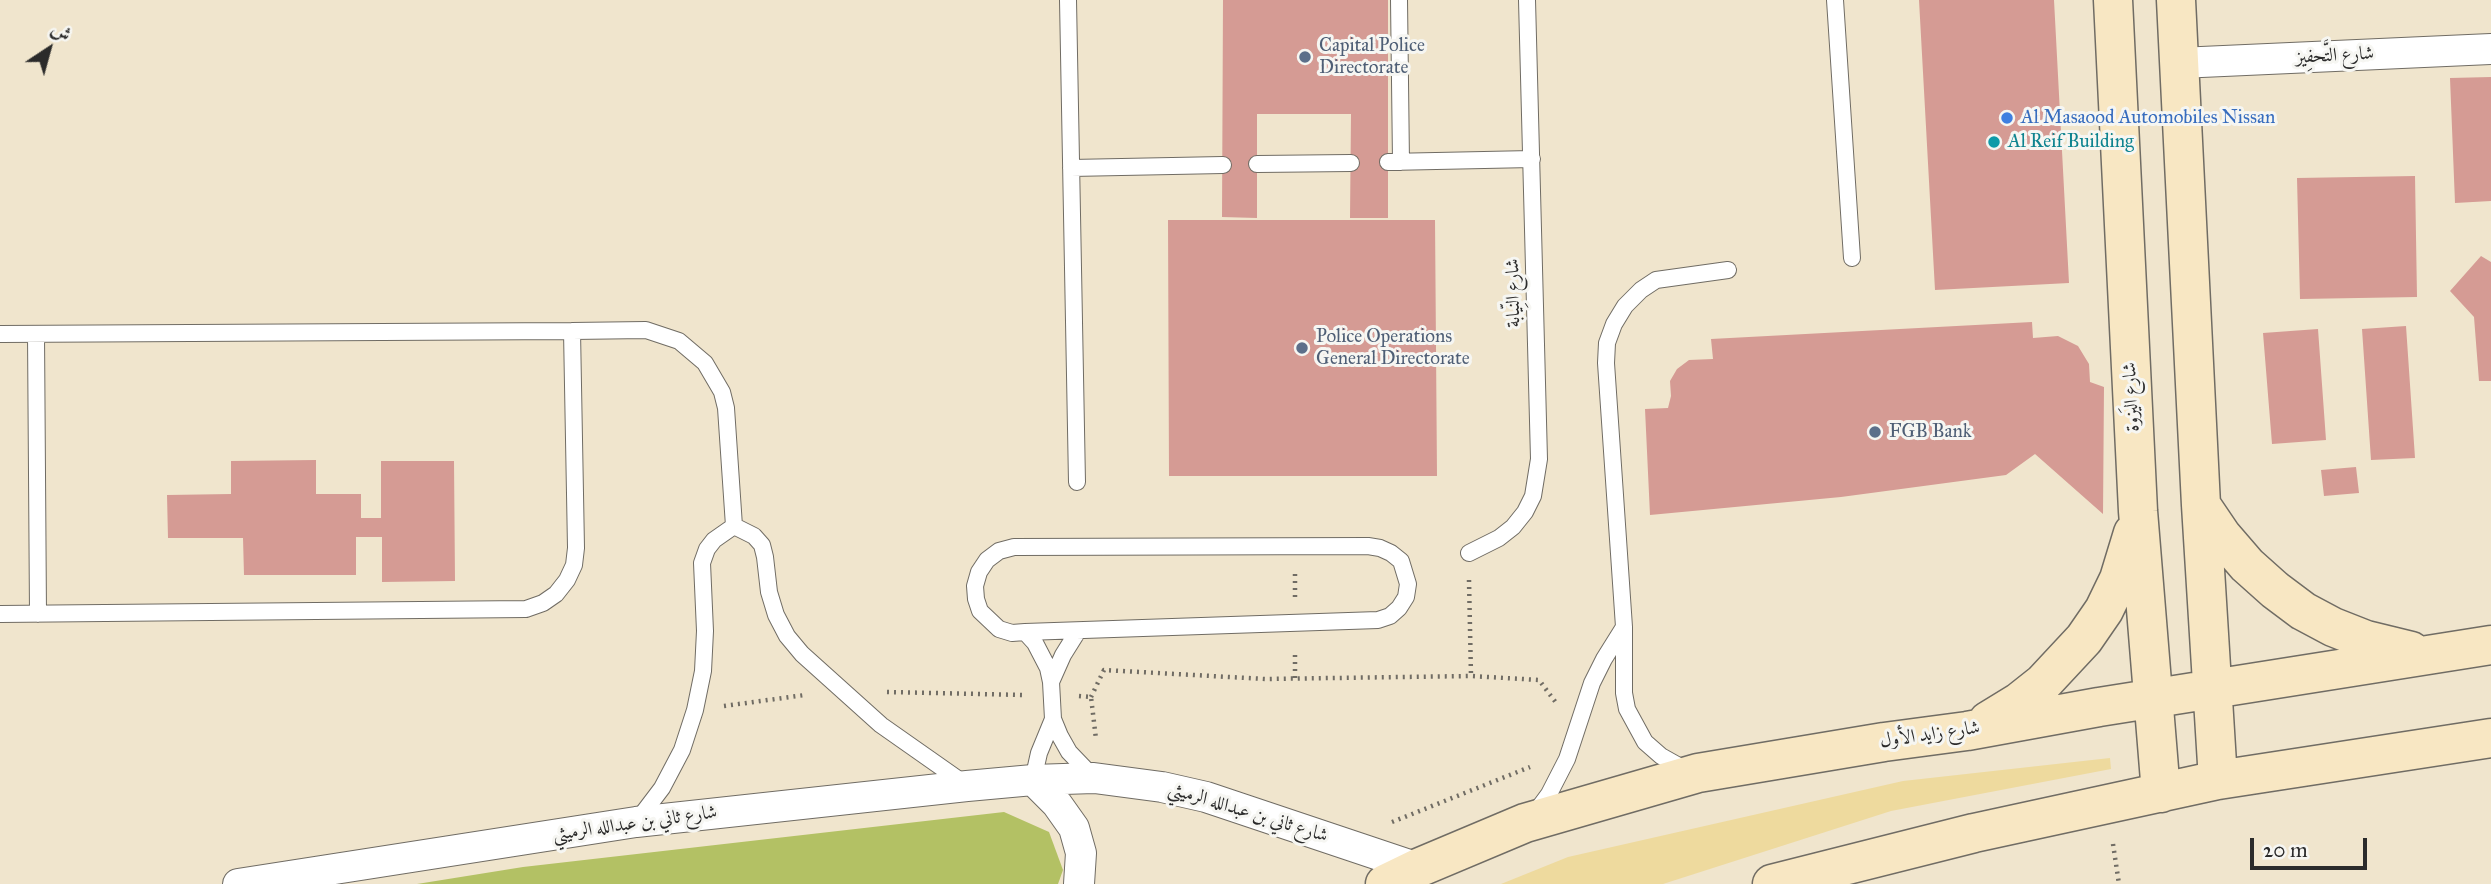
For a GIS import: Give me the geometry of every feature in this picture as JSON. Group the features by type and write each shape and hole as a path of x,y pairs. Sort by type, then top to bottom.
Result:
{"main road":[{"name":"شارع اليَزوة","path":"2113,0 2138,511 2161,793"},
{"path":"2176,0 2201,505 2218,780"},
{"path":"2201,505 2222,537 2247,565 2303,611 2366,640 2399,650 2433,655"},
{"path":"1967,731 2019,702 2065,662 2084,639 2104,610 2119,579 2138,511"},
{"name":"شارع زايد الأول","path":"1401,876 1525,823 1698,774 1884,741 1967,731 2491,645"},
{"path":"1772,884 1974,833 2218,780 2491,738"}],"street":[{"name":"شارع التَّحفِيز","path":"2179,63 2491,49"},
{"name":"شارع ثاني بن عبدالله الرميثي","path":"238,884 636,822 967,786 1094,778 1162,787 1206,797 1401,876"},
{"path":"1033,780 1057,804 1074,828 1081,853 1079,884"}],"lane":[{"path":"1068,0 1077,482"},
{"path":"1399,0 1394,162 1532,159"},
{"name":"شارع النِّيابة","path":"1469,553 1499,538 1513,527 1525,512 1536,480 1539,445 1527,0"},
{"path":"1835,0 1852,258"},
{"path":"1257,164 1351,163"},
{"path":"1071,168 1223,165"},
{"path":"1698,774 1661,757 1645,742 1627,709 1624,693 1624,627 1606,363 1607,343 1625,306 1656,280 1728,270"},
{"path":"0,334 646,330 679,341 705,363 722,392 726,408 734,526"},
{"path":"0,614 509,610 526,609 542,603 556,594 568,580 574,565 576,548 572,331"},
{"path":"36,334 38,614"},
{"path":"734,526 754,536 762,545 769,592 776,615 787,636 802,654 881,725 967,786"},
{"path":"636,822 662,788 682,750 695,710 703,671 705,631 702,563 714,540 734,526"},
{"path":"1367,546 1380,548 1401,561 1408,584 1406,597 1399,608 1390,616 1378,620 1025,632 999,629 980,611 975,599 979,572 987,560 999,551 1014,547 1367,546"},
{"path":"1525,823 1540,808 1567,759 1592,682 1624,627"},
{"path":"1051,682 1078,631"},
{"path":"1025,632 1042,655 1051,682 1053,719 1069,752 1094,778"},
{"path":"1033,780 1039,753 1053,719"}],"path":[{"path":"1469,553 1471,676"},
{"path":"1091,696 1104,670 1265,679 1471,676 1539,680 1561,710"},
{"path":"2113,843 2119,884"}],"green space":[{"path":"1004,812 1049,832 1063,870 1058,884 417,884 523,867"}],"sand":[{"path":"2110,758 2111,769 1891,811 1663,884 1501,884 1568,857 1903,781"}],"building":[{"name":"Capital Police Directorate","path":"1223,0 1388,0 1388,218 1350,218 1351,114 1257,114 1257,218 1222,217"},
{"name":"Al Reif Building","path":"1919,0 2054,0 2069,283 1935,290"},
{"path":"2491,77 2491,201 2455,203 2450,78"},
{"path":"2415,176 2417,297 2300,299 2297,178"},
{"name":"Police Operations General Directorate","path":"1168,220 1435,220 1437,476 1169,476"},
{"path":"2481,256 2491,262 2491,381 2479,381 2474,317 2450,291"},
{"name":"FGB Bank","path":"2032,322 2033,338 2058,336 2078,346 2089,364 2090,382 2104,387 2103,514 2035,454 2006,475 1841,497 1650,515 1645,409 1668,408 1671,396 1670,381 1677,369 1689,360 1713,359 1711,339"},
{"path":"2406,326 2415,458 2371,460 2362,329"},
{"path":"2318,329 2326,440 2272,444 2263,333"},
{"path":"316,460 316,494 361,494 361,518 381,518 381,461 454,461 455,581 382,582 382,537 356,537 356,575 244,575 243,538 168,538 167,495 231,494 231,461"},
{"path":"2356,467 2359,493 2324,496 2321,470"}],"place":[{"name":"Capital Police Directorate","path":"1305,57"},
{"name":"Al Masaood Automobiles Nissan","path":"2007,118"},
{"name":"Al Reif Building","path":"1994,142"},
{"name":"Police Operations General Directorate","path":"1302,348"},
{"name":"FGB Bank","path":"1875,432"}]}
